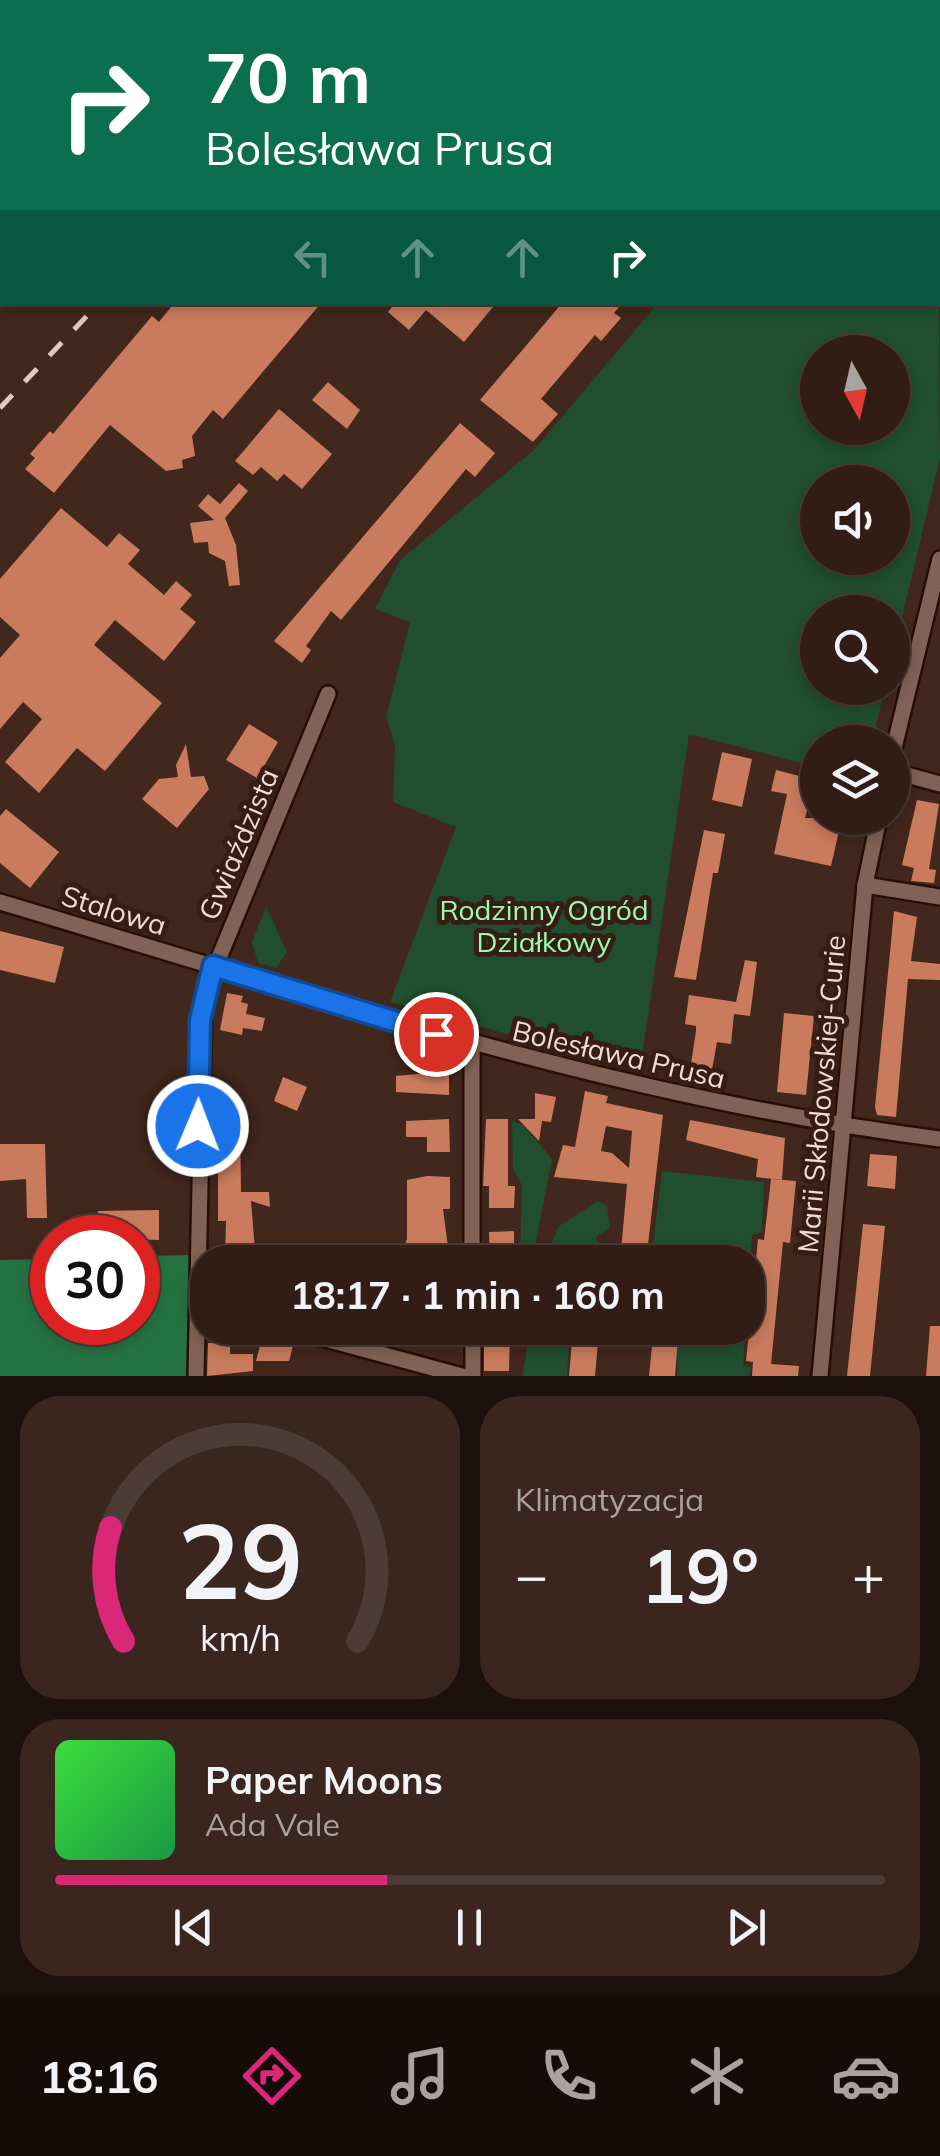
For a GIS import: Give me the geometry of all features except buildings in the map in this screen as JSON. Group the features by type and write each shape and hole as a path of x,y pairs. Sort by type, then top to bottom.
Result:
{"street":[{"path":"900,725 940,558"},
{"name":"Gwiaździsta","path":"201,1245 200,1020 213,966 328,694"},
{"path":"910,776 940,784"},
{"name":"Marii Skłodowskiej-Curie","path":"820,1376 865,885 875,835"},
{"path":"865,885 940,897"},
{"name":"Stalowa","path":"0,902 213,966"},
{"name":"Bolesława Prusa","path":"213,966 472,1045 653,1091 844,1126 940,1138"},
{"path":"472,1045 472,1245"},
{"name":"Gwiaździsta","path":"196,1376 198,1345"},
{"path":"347,1345 462,1376"},
{"path":"473,1345 473,1376"}],"green space":[{"name":"Rodzinny Ogród Działkowy","path":"656,305 939,305 940,458 907,595 800,595 800,705 881,705 876,725 800,725 800,763 689,734 640,1070 390,1002 456,827 393,802 395,745 386,717 410,622 375,609 400,560 534,450"},
{"path":"266,906 287,952 276,968 258,963 252,942"},
{"path":"512,1121 523,1125 552,1159 535,1245 520,1245 522,1185 513,1170"},
{"path":"662,1171 764,1182 762,1233 752,1234 751,1245 653,1245"},
{"path":"598,1201 607,1206 610,1227 596,1237 597,1245 551,1245 559,1226"},
{"path":"190,1255 190,1376 0,1376 0,1260 30,1259 30,1345 160,1345 160,1256"},
{"path":"528,1345 569,1345 567,1376 522,1376"},
{"path":"678,1345 745,1345 743,1366 751,1367 749,1376 677,1376"}],"railway":[{"path":"0,408 97,305"}],"route":[{"path":"198,1126 200,1020 213,966 436,1034"}]}
